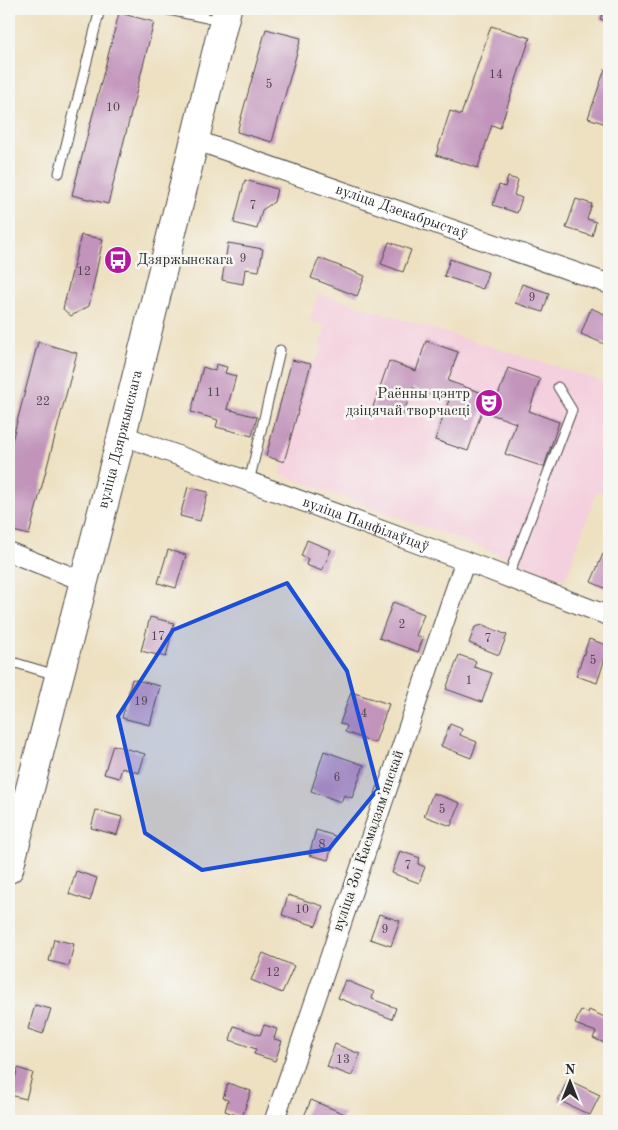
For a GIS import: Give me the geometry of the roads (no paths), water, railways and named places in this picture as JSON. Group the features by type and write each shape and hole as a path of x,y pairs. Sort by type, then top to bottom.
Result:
{"main road":[{"name":"вуліца Дзяржынскага","path":"9,869 122,435 225,15"}],"street":[{"name":"вуліца Дзекабрыстаў","path":"195,140 609,284"},
{"name":"вуліца Панфілаўцаў","path":"122,435 609,616"},
{"path":"9,552 83,581"},
{"name":"вуліца Зоі Касмадзямʼянскай","path":"274,1121 465,561"}],"lane":[{"path":"59,173 100,9"},
{"path":"164,9 225,15"},
{"path":"249,482 280,350"},
{"path":"508,577 572,410 558,386"},
{"path":"9,661 59,676"}],"place":[{"name":"Дзяржынскага","path":"118,260"},
{"name":"Раённы цэнтр дзіцячай творчасці","path":"489,403"}]}
